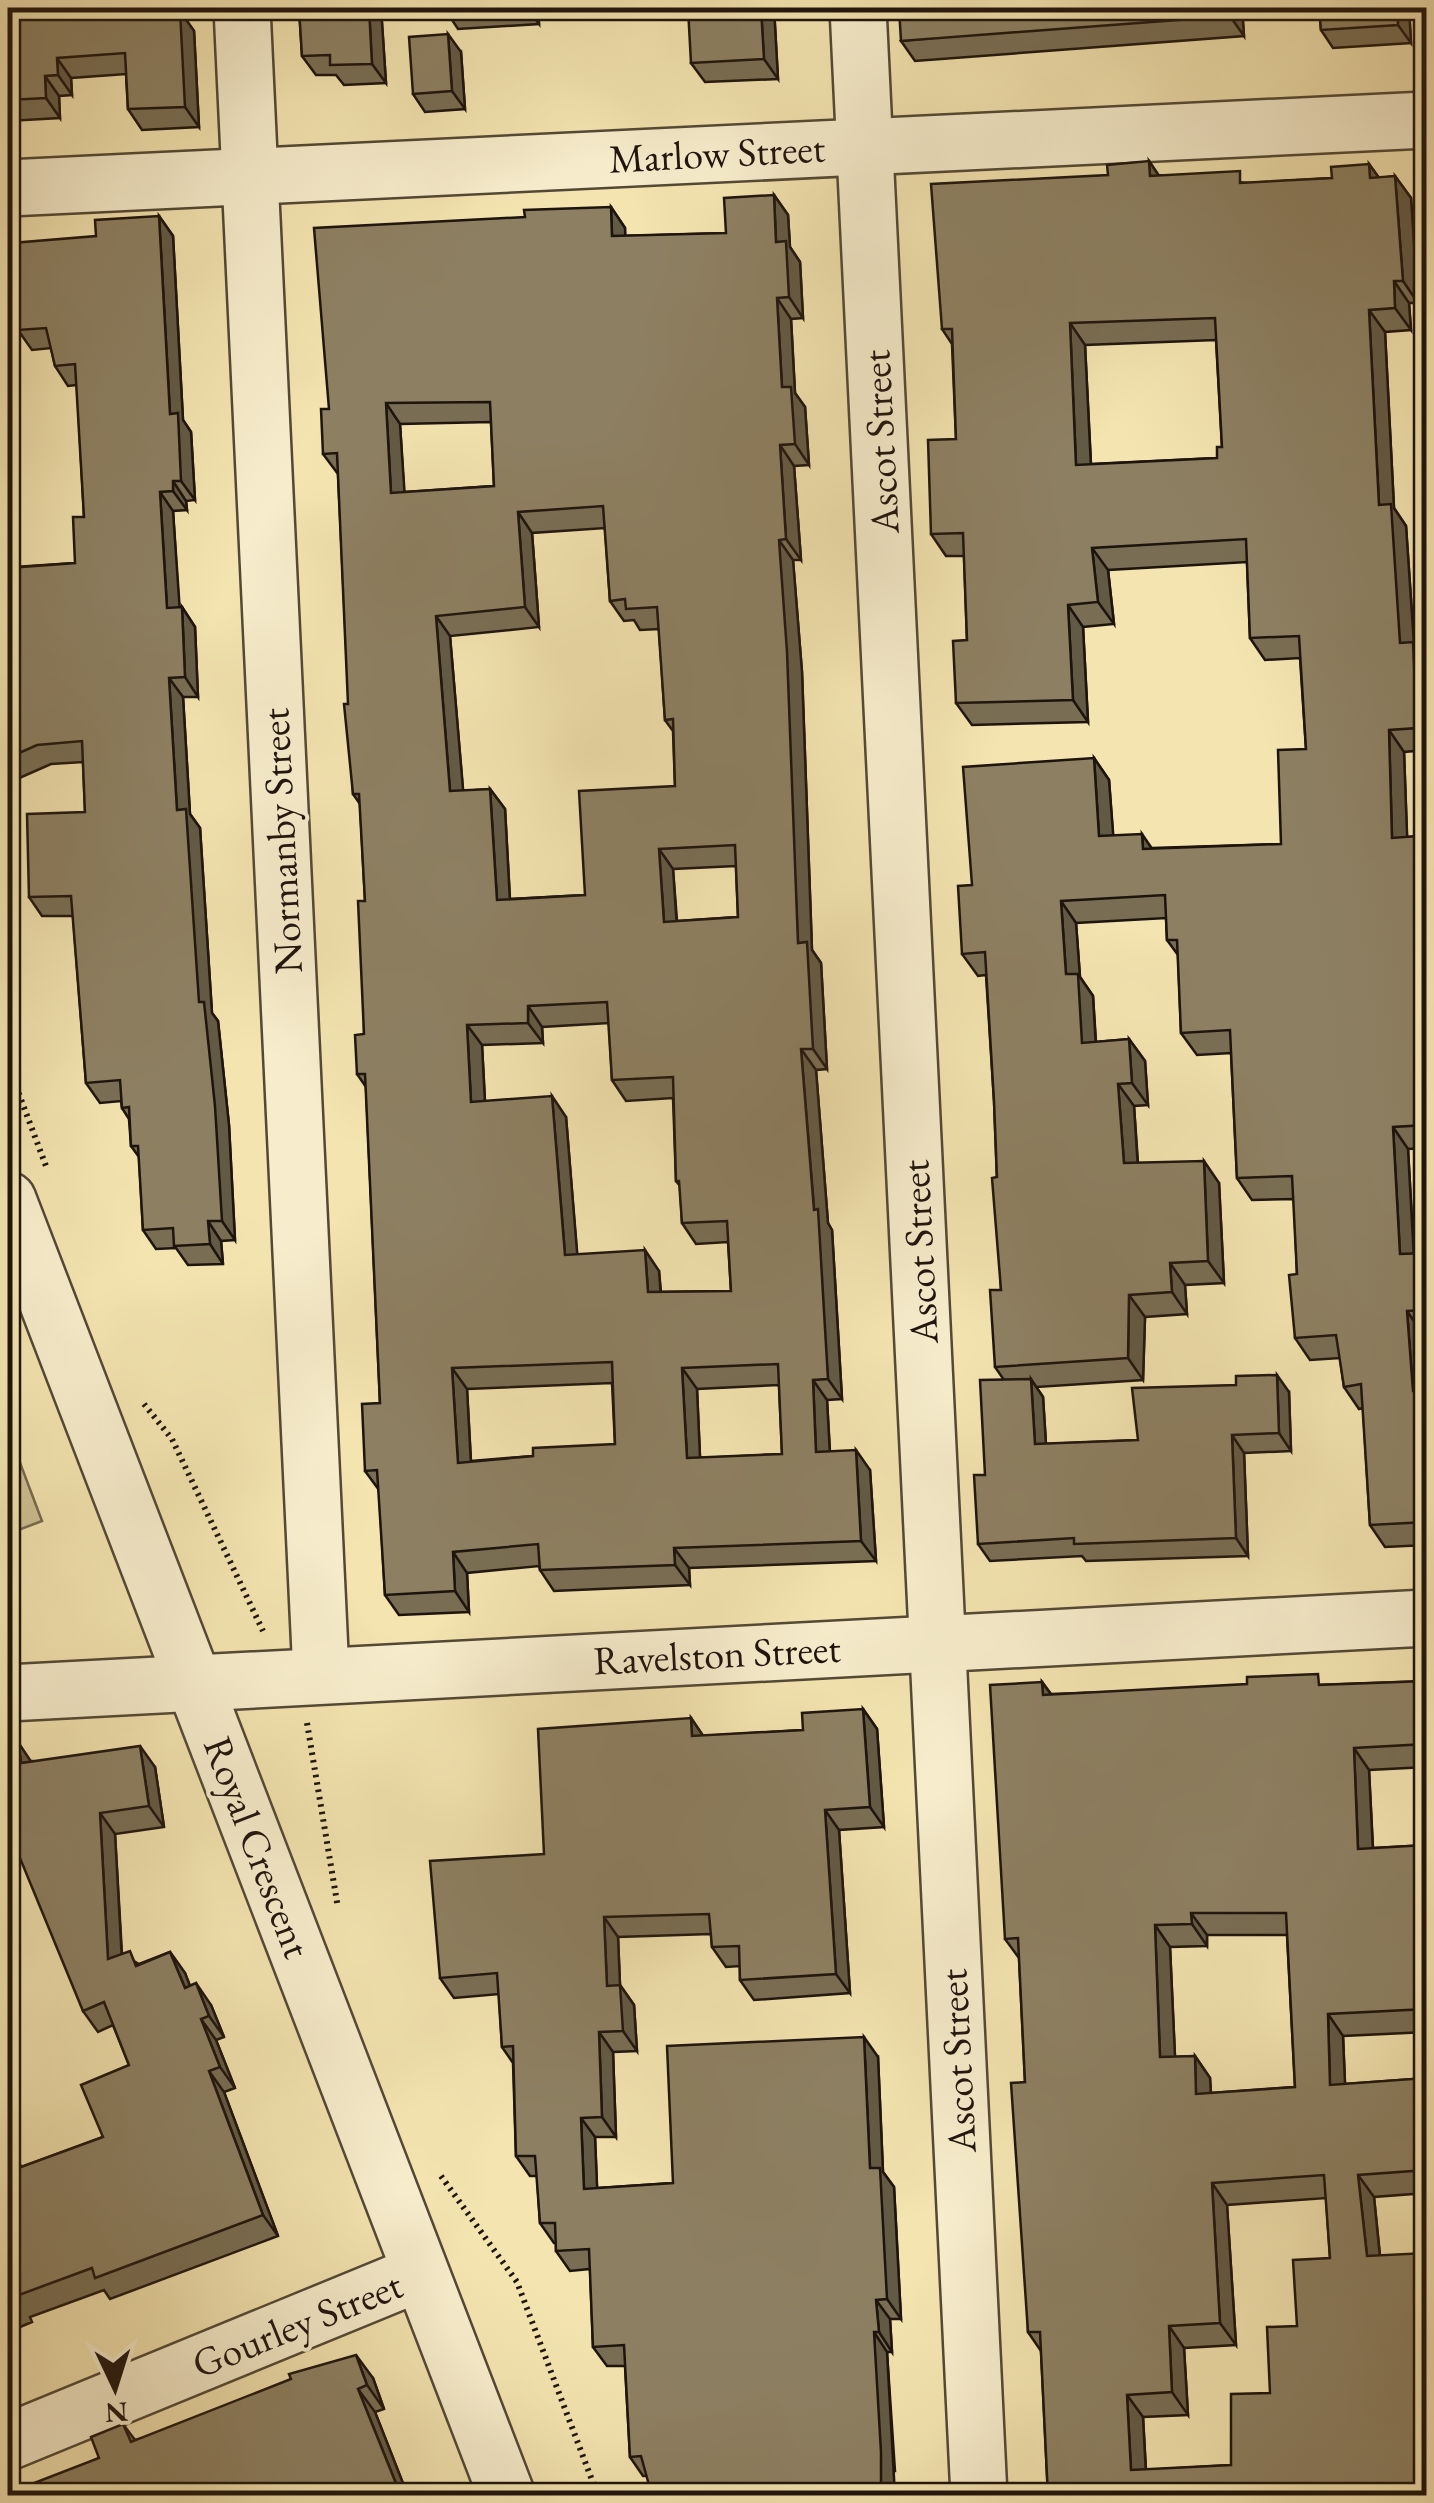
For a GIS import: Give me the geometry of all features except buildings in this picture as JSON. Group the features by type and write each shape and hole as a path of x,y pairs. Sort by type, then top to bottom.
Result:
{"street":[{"name":"Normanby Street","path":"242,8 312,1696"},
{"name":"Ascot Street","path":"858,8 979,2496"},
{"name":"Marlow Street","path":"8,188 1426,120"},
{"name":"Royal Crescent","path":"8,1200 506,2496"},
{"name":"Ravelston Street","path":"8,1693 194,1682 312,1696 936,1642 1426,1618"},
{"name":"Gourley Street","path":"8,2442 420,2273"}],"path":[{"path":"148,1412 172,1439 269,1643"},
{"path":"312,1696 340,1914"},
{"path":"438,2174 517,2282 598,2496"}],"shaded area":[{"path":"8,1431 42,1521 8,1534"}]}
